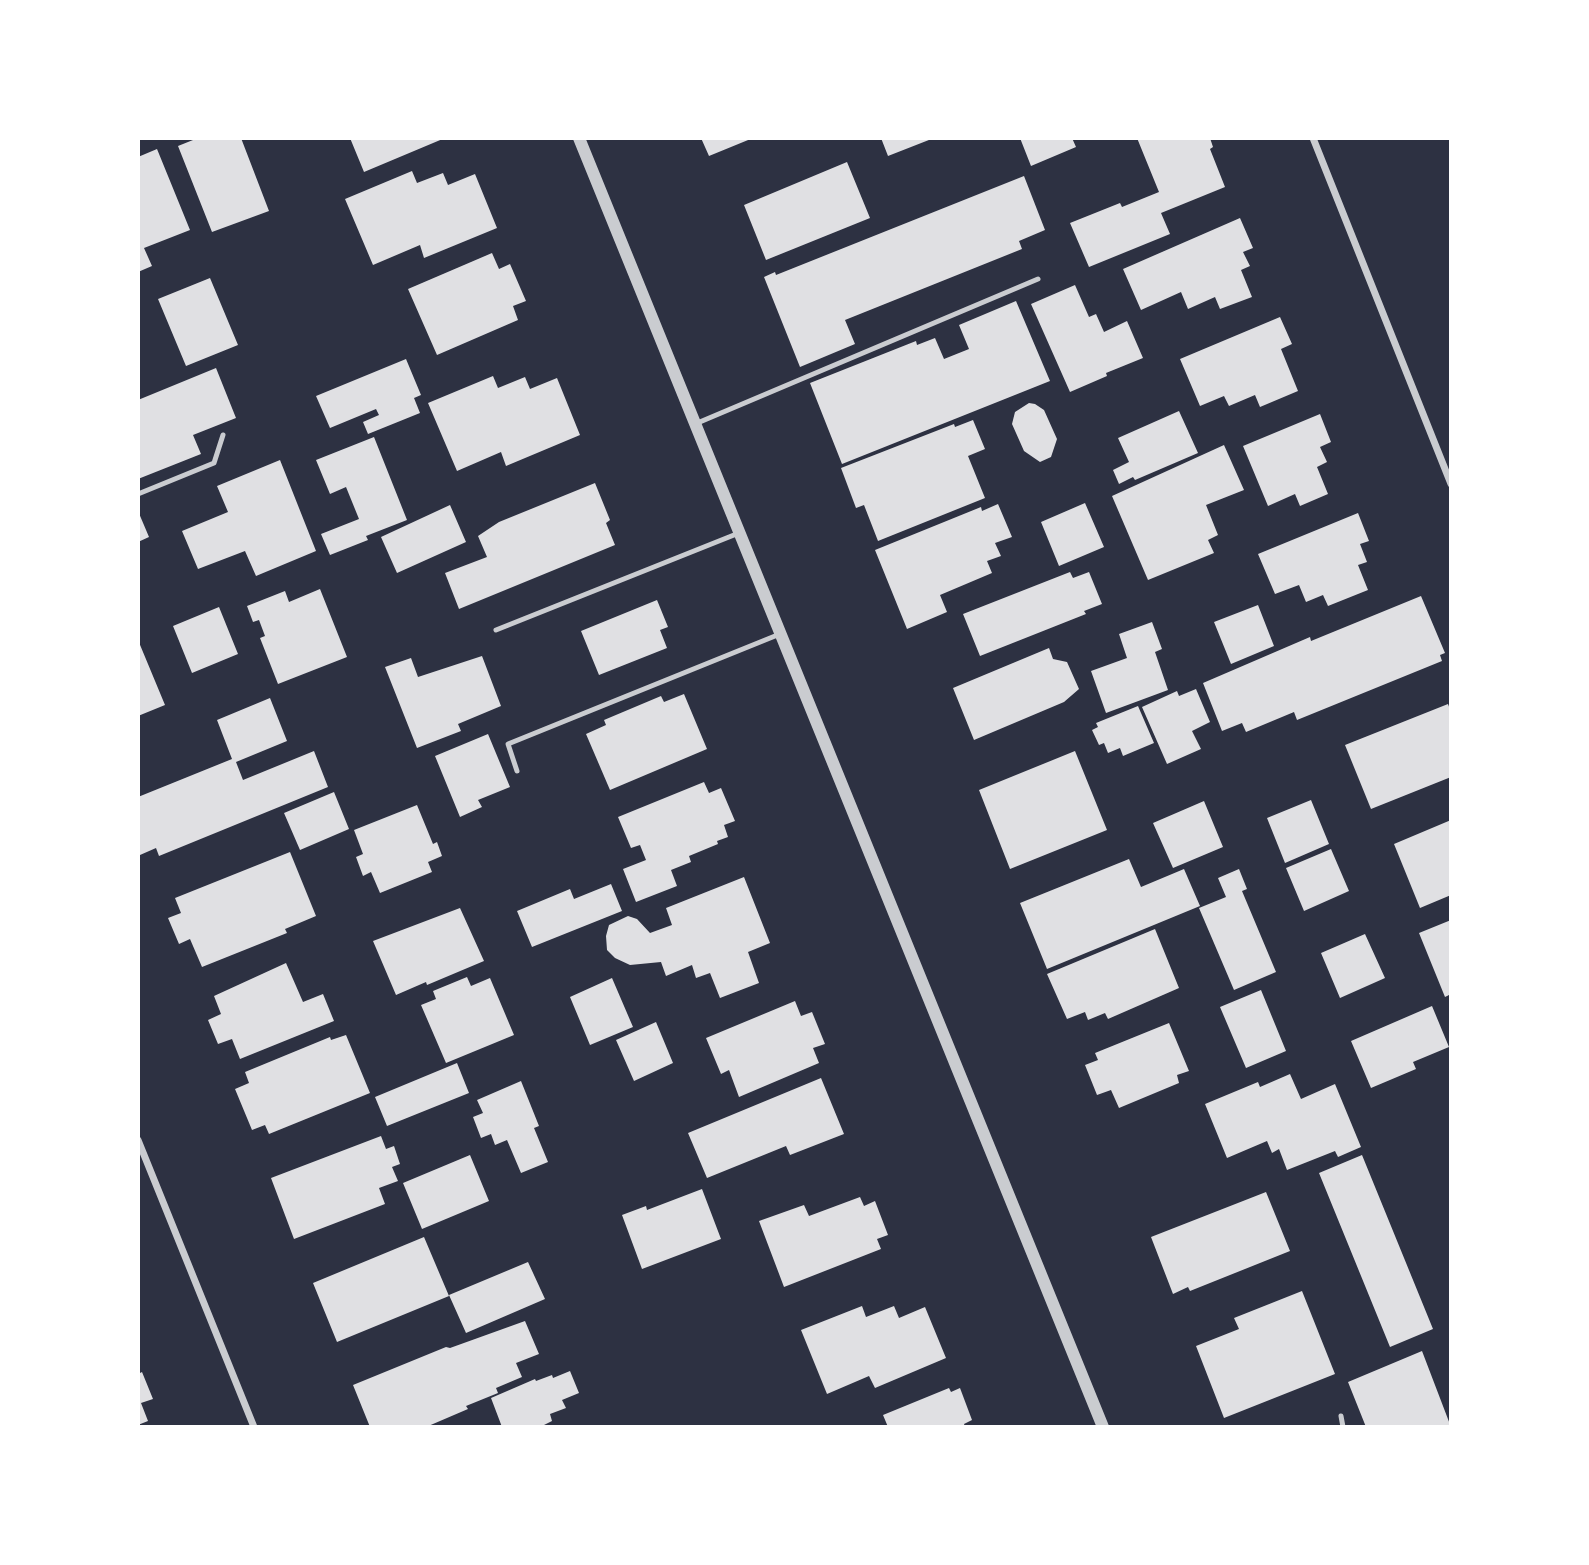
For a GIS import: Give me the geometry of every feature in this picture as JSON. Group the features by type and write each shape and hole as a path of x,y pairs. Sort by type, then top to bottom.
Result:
{"street":[{"path":"579,138 1103,1427"},
{"path":"1313,138 1451,484"},
{"path":"138,1140 254,1427"}],"lane":[{"path":"695,424 1038,279"},
{"path":"138,494 214,463 223,435"},
{"path":"496,630 739,533"},
{"path":"517,771 508,744 780,633"},
{"path":"1341,1416 1343,1427"}],"building":[{"path":"198,138 241,138 269,211 212,232 178,146"},
{"path":"350,138 445,138 364,172"},
{"path":"701,138 753,138 709,156"},
{"path":"881,138 934,138 888,156"},
{"path":"1020,138 1072,138 1076,147 1031,166"},
{"path":"1137,138 1210,138 1213,147 1210,149 1225,187 1161,213 1170,234 1089,267 1070,223 1120,203 1122,207 1159,192"},
{"path":"157,149 190,230 144,248 152,266 138,272 138,157"},
{"path":"847,162 870,218 766,260 744,205"},
{"path":"412,171 417,183 443,173 448,185 475,174 497,228 424,258 420,245 373,265 345,199"},
{"path":"1024,176 1045,230 1019,241 1022,249 845,320 855,344 800,367 764,277 775,272 776,275"},
{"path":"1240,218 1253,248 1243,252 1250,266 1241,270 1252,297 1220,309 1215,297 1188,309 1181,292 1141,310 1123,269"},
{"path":"492,253 499,269 510,264 526,301 513,306 518,320 437,355 408,289"},
{"path":"210,278 238,345 186,366 158,299"},
{"path":"1075,285 1089,317 1096,314 1104,332 1127,321 1143,358 1070,392 1031,304"},
{"path":"1016,301 1050,381 842,464 810,383 916,341 917,345 935,338 944,359 969,349 959,325"},
{"path":"1280,317 1292,344 1281,349 1298,391 1260,407 1255,395 1229,406 1224,396 1200,406 1180,359"},
{"path":"406,359 421,395 414,398 420,413 368,434 363,422 379,415 376,409 330,428 316,396"},
{"path":"216,368 236,418 193,435 201,454 138,479 138,400"},
{"path":"493,376 498,388 525,377 530,389 557,378 580,435 506,466 501,452 457,471 428,403"},
{"path":"1029,403 1044,410 1057,439 1051,457 1040,462 1024,451 1012,424 1015,412"},
{"path":"1179,411 1198,453 1135,480 1133,477 1119,484 1113,470 1129,462 1118,438"},
{"path":"1320,414 1331,442 1320,447 1327,462 1317,467 1328,494 1300,506 1295,494 1268,506 1243,446"},
{"path":"973,420 985,449 968,456 985,498 878,541 864,505 856,508 841,468 954,424 955,427"},
{"path":"374,437 407,520 366,536 368,540 330,555 321,534 359,519 346,487 330,494 316,460"},
{"path":"1224,445 1244,490 1206,505 1218,535 1208,540 1214,553 1148,580 1112,496"},
{"path":"280,460 316,551 256,576 245,551 198,569 182,531 228,512 217,486"},
{"path":"595,483 610,520 606,523 615,545 459,609 445,573 487,557 478,536 499,522"},
{"path":"1085,503 1104,547 1059,566 1041,522"},
{"path":"998,504 1012,537 995,543 1001,556 987,561 992,573 940,595 947,612 907,629 875,550 981,507 982,511"},
{"path":"450,505 466,542 397,573 381,537"},
{"path":"138,511 149,537 138,542"},
{"path":"1358,513 1369,541 1360,544 1367,562 1358,565 1368,590 1328,606 1323,595 1306,602 1299,585 1275,594 1258,554"},
{"path":"1070,572 1073,578 1089,572 1102,604 1084,611 1086,614 980,656 963,614"},
{"path":"320,589 347,657 278,684 260,638 265,636 259,620 253,622 247,606 285,591 289,602"},
{"path":"1421,596 1445,653 1440,655 1442,661 1297,720 1294,712 1246,732 1242,723 1222,731 1203,683 1310,637 1311,641"},
{"path":"657,600 668,627 660,630 667,648 599,675 581,631"},
{"path":"1258,605 1274,646 1231,664 1214,622"},
{"path":"219,607 238,654 192,673 173,626"},
{"path":"1152,622 1162,649 1155,652 1168,690 1106,713 1091,671 1127,658 1119,634"},
{"path":"138,640 165,705 138,716"},
{"path":"1049,648 1053,659 1067,662 1079,689 1064,702 974,740 953,688"},
{"path":"482,656 501,706 458,724 461,731 417,748 385,667 411,658 418,677"},
{"path":"1196,689 1210,722 1192,731 1201,749 1167,764 1142,707 1177,691 1179,696"},
{"path":"684,694 707,749 610,790 586,734 606,725 604,720 661,696 664,702"},
{"path":"270,698 287,741 236,762 243,780 314,751 328,787 159,856 156,848 140,855 138,797 232,759 217,720"},
{"path":"1448,704 1451,712 1451,777 1371,809 1345,745"},
{"path":"1138,706 1154,743 1123,756 1120,748 1108,753 1104,743 1099,745 1092,730 1098,727 1096,723"},
{"path":"488,734 510,787 478,800 482,807 460,817 435,756"},
{"path":"1075,751 1107,830 1010,869 979,790"},
{"path":"704,782 709,793 721,788 735,821 724,825 728,837 689,856 691,862 671,870 677,886 636,902 623,869 646,860 640,845 631,848 618,817"},
{"path":"334,792 349,829 300,850 284,813"},
{"path":"1311,800 1329,844 1285,863 1267,818"},
{"path":"1204,801 1223,847 1173,868 1153,823"},
{"path":"417,805 433,844 437,842 442,856 428,862 432,872 380,893 371,872 363,876 356,857 363,854 354,830"},
{"path":"1451,820 1451,895 1420,908 1394,844"},
{"path":"1331,849 1349,891 1304,911 1286,868"},
{"path":"290,852 316,916 285,929 287,933 202,967 190,939 179,944 168,918 181,913 175,898"},
{"path":"1129,859 1141,887 1184,869 1200,906 1047,969 1020,903"},
{"path":"1239,869 1247,889 1242,891 1276,972 1234,990 1199,908 1226,897 1218,878"},
{"path":"744,877 770,943 748,952 759,983 720,998 710,973 696,978 692,965 666,976 661,962 630,965 615,958 607,950 606,936 609,925 628,916 637,919 650,933 672,925 666,908"},
{"path":"611,884 622,911 532,947 517,911 570,889 574,899"},
{"path":"460,908 484,961 396,995 373,941"},
{"path":"1451,920 1451,994 1445,997 1419,933"},
{"path":"1155,929 1179,988 1108,1019 1105,1013 1088,1020 1085,1012 1067,1019 1047,974"},
{"path":"1365,934 1385,978 1340,998 1321,953"},
{"path":"286,963 303,1002 323,994 334,1021 240,1059 232,1039 218,1044 208,1020 221,1014 214,996"},
{"path":"467,977 471,986 490,978 514,1035 446,1063 421,1005 436,999 433,991"},
{"path":"612,978 633,1027 590,1045 570,997"},
{"path":"1261,990 1286,1051 1246,1068 1220,1007"},
{"path":"795,1001 801,1016 812,1012 825,1044 813,1048 819,1063 739,1097 729,1070 721,1074 706,1038"},
{"path":"1432,1006 1449,1047 1413,1062 1416,1069 1371,1088 1351,1041"},
{"path":"656,1022 673,1063 634,1081 616,1040"},
{"path":"1169,1023 1189,1071 1177,1075 1179,1083 1119,1108 1111,1090 1097,1095 1085,1065 1098,1060 1095,1053"},
{"path":"346,1035 370,1093 269,1134 265,1125 252,1130 235,1089 249,1083 245,1072 330,1037 331,1040"},
{"path":"457,1063 469,1093 387,1126 375,1097"},
{"path":"1290,1074 1301,1099 1335,1084 1361,1147 1338,1157 1335,1151 1287,1170 1279,1149 1272,1153 1267,1141 1227,1158 1205,1104 1258,1082 1260,1087"},
{"path":"821,1078 844,1134 790,1155 786,1146 707,1178 688,1133"},
{"path":"521,1081 539,1126 534,1128 548,1162 521,1173 507,1140 495,1145 491,1134 481,1138 473,1117 483,1113 477,1100"},
{"path":"381,1136 386,1149 394,1146 400,1164 392,1167 398,1181 379,1188 385,1204 294,1239 271,1178"},
{"path":"470,1155 489,1201 422,1229 403,1183"},
{"path":"1362,1155 1433,1329 1390,1347 1319,1173"},
{"path":"702,1189 721,1239 642,1269 622,1215 646,1206 647,1210"},
{"path":"1266,1192 1290,1251 1190,1291 1188,1287 1173,1294 1151,1237"},
{"path":"860,1197 864,1206 875,1201 888,1235 877,1239 881,1249 784,1287 759,1221 804,1205 809,1216"},
{"path":"424,1237 449,1296 337,1342 313,1283"},
{"path":"528,1262 545,1299 466,1333 449,1295"},
{"path":"1302,1291 1335,1374 1224,1418 1196,1346 1239,1329 1234,1318"},
{"path":"862,1306 866,1317 894,1306 899,1318 925,1307 946,1358 875,1388 869,1376 827,1394 801,1330"},
{"path":"525,1321 539,1354 516,1363 522,1377 496,1388 498,1393 466,1406 468,1409 426,1427 370,1427 353,1385 446,1347 450,1348"},
{"path":"1422,1351 1451,1427 1366,1427 1348,1382"},
{"path":"570,1371 579,1393 562,1400 566,1408 550,1414 552,1421 544,1425 545,1427 502,1427 491,1398 535,1379 536,1381 552,1375 553,1378"},
{"path":"142,1372 153,1399 141,1403 148,1421 138,1425 138,1374"},
{"path":"949,1388 951,1392 960,1388 972,1420 964,1424 965,1427 888,1427 883,1415"}]}
